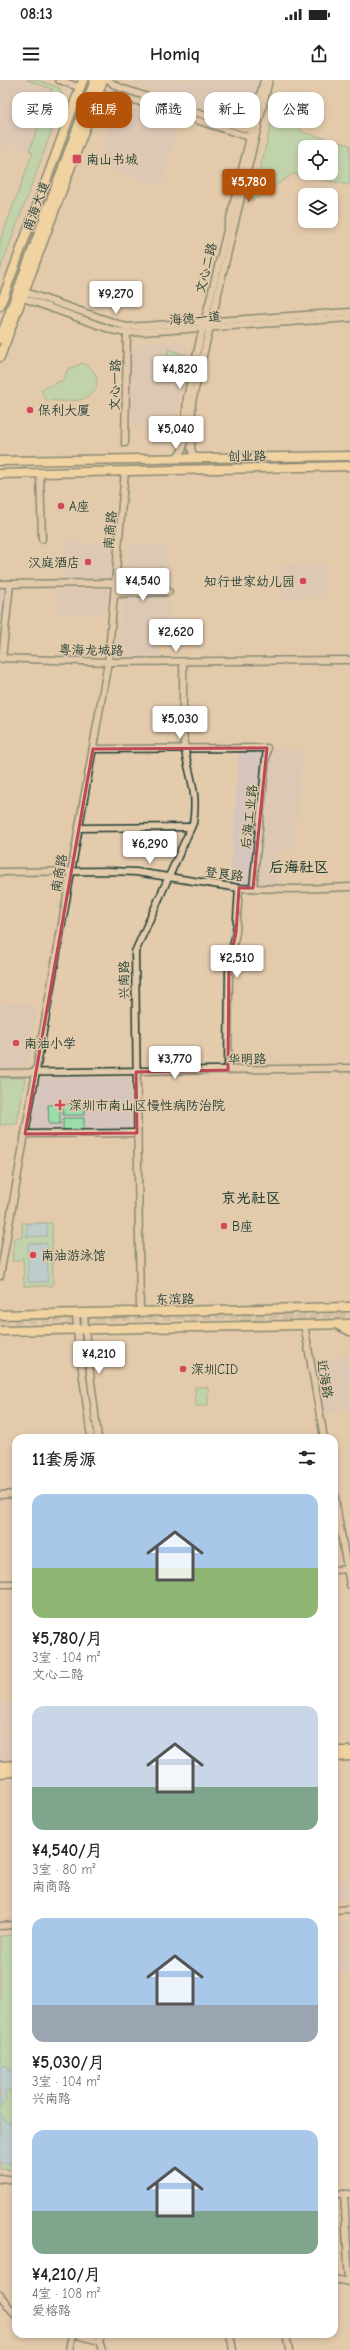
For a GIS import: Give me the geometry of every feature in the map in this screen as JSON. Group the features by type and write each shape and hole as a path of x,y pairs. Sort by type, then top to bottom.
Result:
{"main road":[{"name":"南海大道","path":"91,92 95,80"},
{"path":"99,92 103,80"},
{"name":"南海大道","path":"0,306 82,84"},
{"name":"南海大道","path":"0,339 78,128"},
{"path":"77,150 80,128"},
{"path":"0,357 85,128"},
{"name":"创业路","path":"1,461 173,460 350,456"},
{"name":"创业路","path":"0,474 350,466"},
{"path":"335,1308 350,1301"},
{"name":"东滨路","path":"0,1315 350,1308"},
{"path":"335,1324 350,1331"},
{"path":"0,1331 350,1324"},
{"path":"338,1751 350,1751"},
{"path":"338,1757 350,1756"},
{"path":"0,1766 12,1765"},
{"path":"0,1773 12,1772"}],"street":[{"path":"59,80 82,84"},
{"path":"109,80 121,88 254,131"},
{"name":"文心二路","path":"254,131 264,80"},
{"name":"文心二路","path":"173,460 181,452 184,444 187,398 254,131 269,80"},
{"path":"132,99 252,139"},
{"name":"海德一道","path":"24,295 127,330 350,318"},
{"name":"海德一道","path":"206,325 350,312"},
{"name":"文心二路","path":"201,459 191,452 191,415 206,325"},
{"name":"文心一路","path":"125,444 127,330"},
{"name":"南商路","path":"0,1276 25,1134 34,1073 108,662 117,584 125,471"},
{"path":"40,473 42,540"},
{"path":"0,584 117,584"},
{"path":"1,659 10,584"},
{"path":"116,594 169,592"},
{"name":"粤海龙城路","path":"1,659 108,662 350,660"},
{"name":"兴南路","path":"140,1312 135,952 191,827 195,814 196,793 185,750 183,662"},
{"name":"后海工业路","path":"185,750 267,748 253,888"},
{"path":"93,749 185,750"},
{"path":"79,828 191,827"},
{"name":"登良路","path":"0,872 136,872 239,888 298,889 350,887"},
{"path":"228,1070 229,964 236,933 239,888"},
{"path":"298,889 350,891"},
{"name":"华明路","path":"0,1073 350,1068"},
{"path":"25,1134 137,1133"},
{"path":"80,1313 91,1434"},
{"name":"近海路","path":"304,1324 323,1434"},
{"path":"81,1329 97,1434"},
{"path":"0,1495 12,1494"},
{"path":"338,1513 349,1569 350,1585"},
{"path":"338,1570 349,1569"},
{"path":"0,1584 12,1584"},
{"path":"338,1910 350,1909"},
{"path":"0,1926 12,1925"},
{"path":"0,2178 12,2180"},
{"path":"338,2280 350,2282 347,2194"},
{"path":"0,2295 12,2311"},
{"path":"69,2350 71,2338"},
{"path":"87,2338 99,2341"},
{"path":"100,2338 99,2341 102,2350"},
{"path":"231,2338 233,2350"},
{"path":"287,2338 289,2350"}],"highlighted area":[{"path":"267,748 253,888 239,888 236,933 229,964 228,1070 136,1072 137,1133 25,1134 93,749"}],"shaded area":[{"path":"0,80 27,80 52,89 51,92 12,92 12,128 38,128 29,151 8,143 0,163"},
{"path":"134,80 260,80 257,92 204,92 204,108 196,105 196,92 154,92 132,85"},
{"path":"132,108 140,111 140,128 178,128 162,187 98,167 97,164 108,128 132,128"},
{"path":"183,341 189,350 179,394 177,424 174,433 145,434 128,418 132,349 141,342"},
{"name":"汉庭酒店","path":"64,540 113,546 109,578 65,579"},
{"path":"130,544 169,544 170,628 160,628 160,656 116,656"},
{"name":"知行世家幼儿园","path":"327,563 327,597 279,598 279,564"},
{"path":"0,588 6,588 0,655"},
{"path":"108,589 105,614 55,614 55,590"},
{"path":"302,749 295,852 279,851 276,886 230,883 239,750"},
{"name":"南油小学","path":"0,1003 30,1003 38,1008 28,1065 22,1069 0,1068"},
{"path":"130,1077 131,1130 31,1132 40,1078"},
{"path":"347,1355 350,1372 350,1409 325,1413 316,1361"},
{"path":"12,1702 12,1760 0,1761 0,1703"},
{"path":"350,1878 350,1901 338,1901 338,1879"},
{"path":"350,1919 350,1973 338,1974 338,1920"}],"green space":[{"path":"27,80 38,80 59,88 61,92 51,92 52,89"},
{"path":"38,128 53,128 0,270 0,241 33,152 29,151"},
{"path":"270,128 299,128 302,132 332,140 298,140 298,175 293,174 252,201"},
{"path":"338,142 350,145 350,185 324,180 338,180"},
{"path":"169,349 187,356 182,369 164,363"},
{"path":"83,363 93,371 96,376 97,382 95,390 91,395 85,399 68,401 46,400 41,390 63,380 68,369"},
{"path":"0,1078 25,1078 17,1124 0,1125"},
{"path":"60,1104 60,1124 49,1124 48,1105"},
{"path":"63,1104 84,1104 84,1115 63,1115"},
{"path":"63,1118 84,1118 84,1129 63,1130"},
{"name":"南油游泳馆","path":"22,1223 52,1223 53,1286 24,1286 23,1257 19,1261 12,1261 14,1238 22,1237"},
{"path":"195,1387 208,1387 208,1406 196,1406"},
{"path":"12,1935 12,2170 0,2169 0,1936"}],"water":[{"path":"47,1223 47,1236 27,1237 27,1224"},
{"path":"47,1243 48,1282 28,1282 28,1244"},
{"path":"7,2065 8,2070 12,2072 12,2090 5,2091 6,2100 0,2107 0,2066"},
{"path":"0,2110 4,2121 12,2123 12,2164 0,2163"}],"tunnel":[{"path":"0,1319 350,1312"},
{"path":"241,1321 350,1319"}],"place":[{"name":"南山书城","path":"77,159"},
{"name":"保利大厦","path":"30,410"},
{"name":"A座","path":"61,506"},
{"name":"汉庭酒店","path":"88,562"},
{"name":"知行世家幼儿园","path":"303,581"},
{"name":"南油小学","path":"16,1043"},
{"name":"深圳市南山区慢性病防治院","path":"60,1105"},
{"name":"B座","path":"224,1226"},
{"name":"南油游泳馆","path":"33,1255"},
{"name":"深圳CID","path":"183,1369"}],"district":[{"name":"后海社区","path":"299,867"},
{"name":"京光社区","path":"251,1198"}]}
